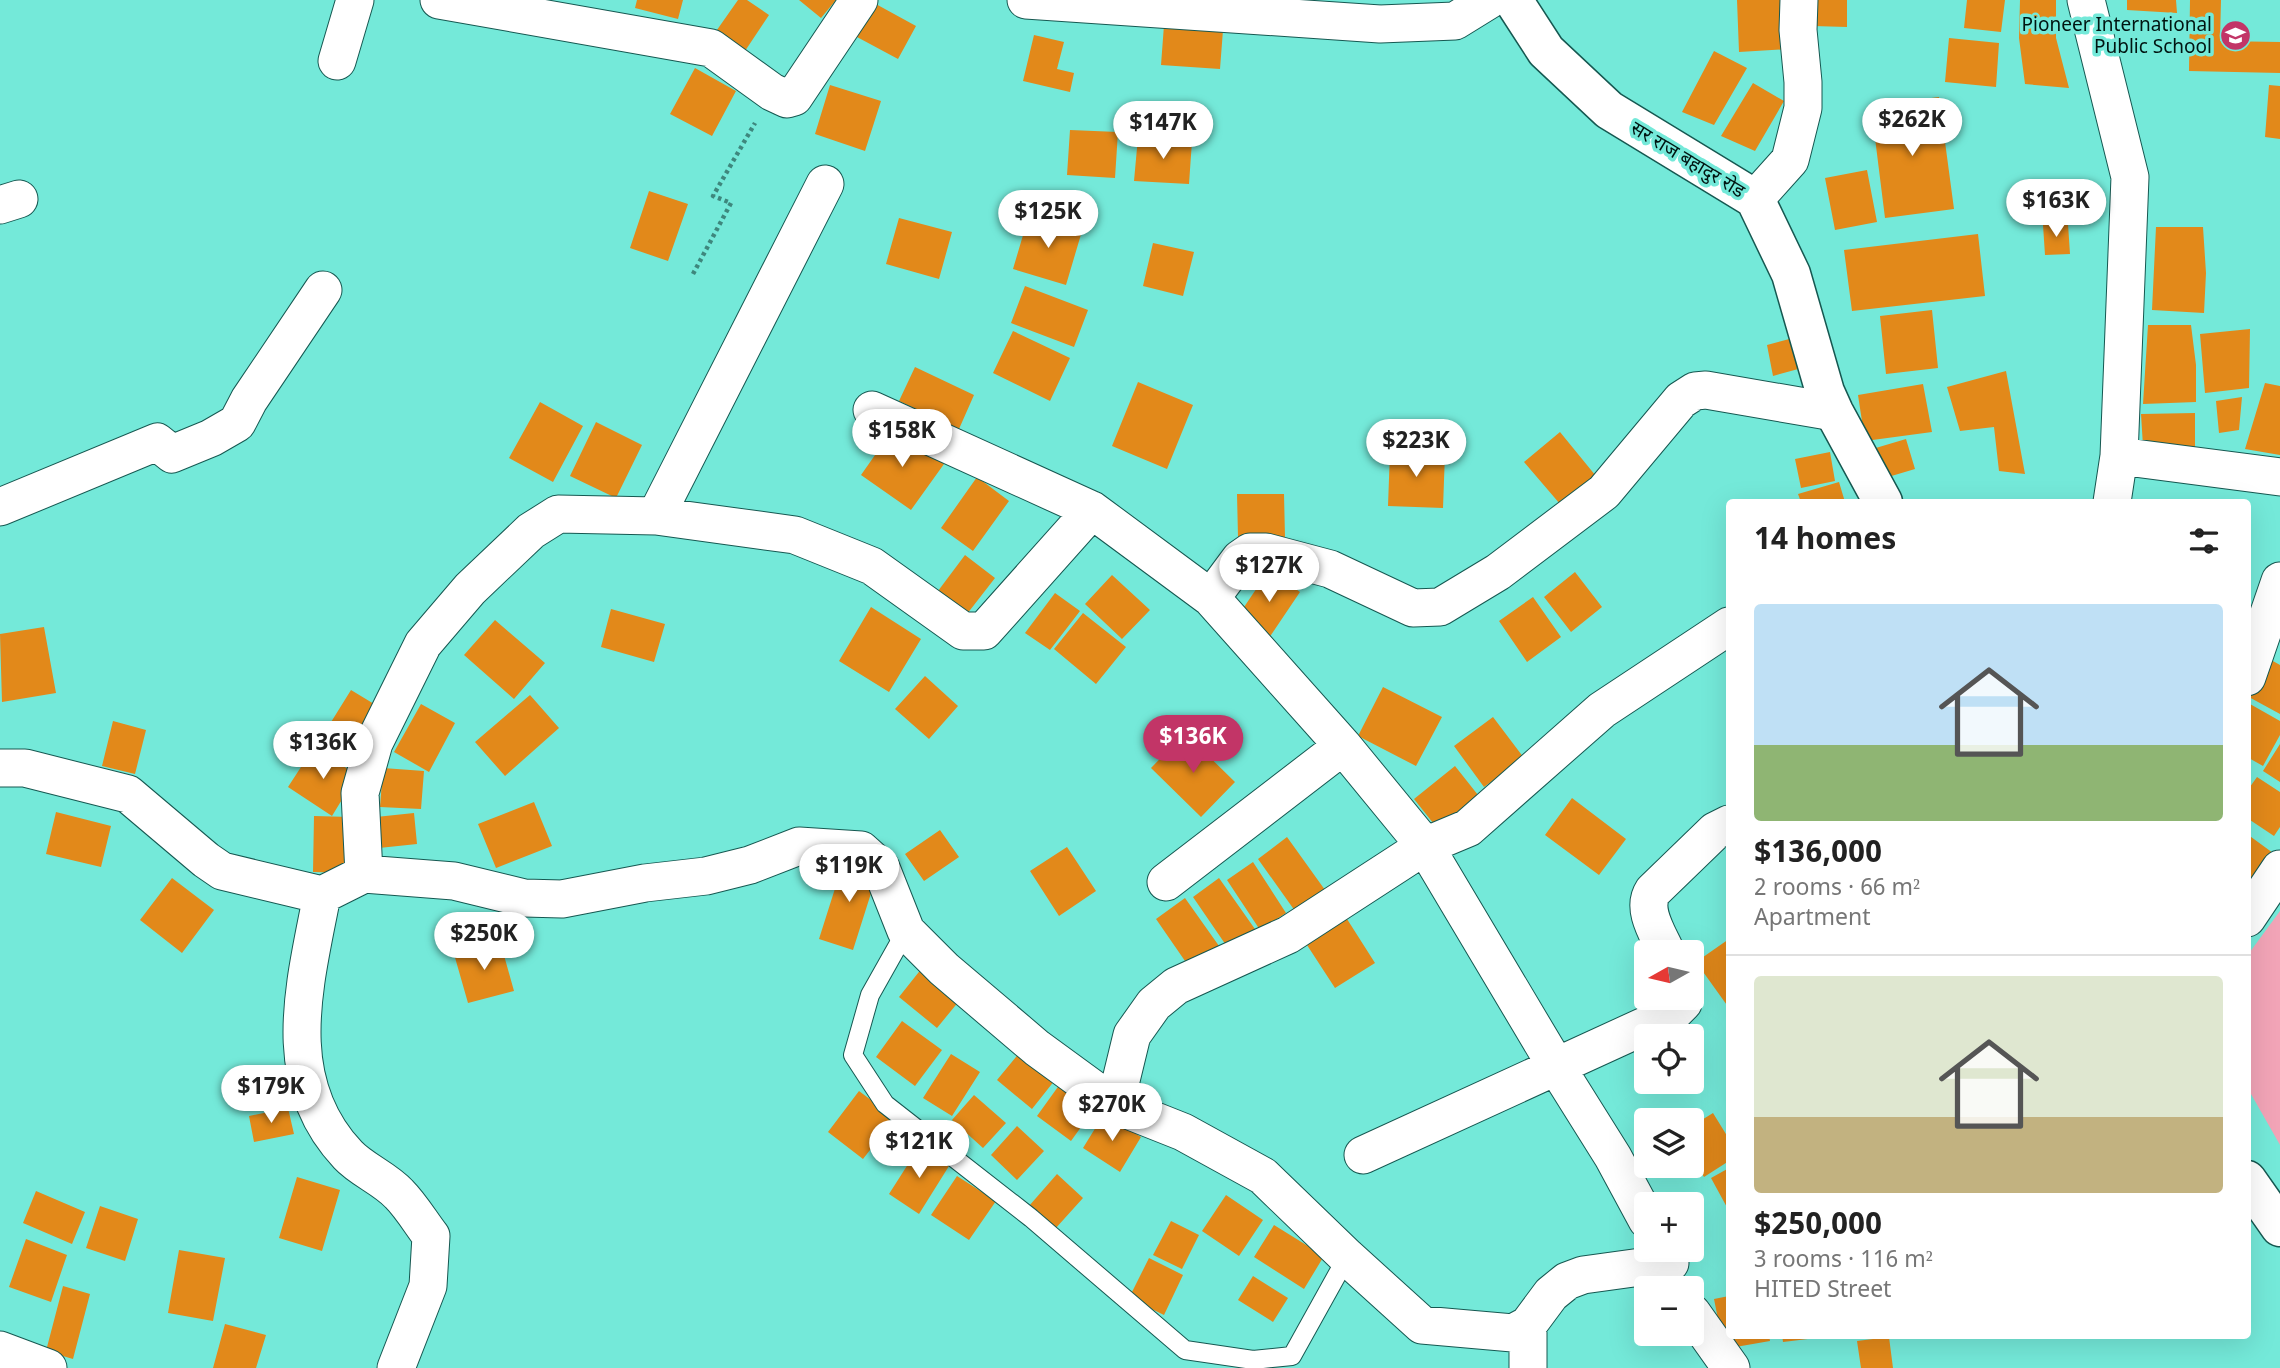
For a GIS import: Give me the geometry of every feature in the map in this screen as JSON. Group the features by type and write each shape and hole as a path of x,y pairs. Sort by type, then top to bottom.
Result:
{"street":[{"path":"337,61 355,0"},
{"path":"439,0 711,48 786,99 794,97 859,0"},
{"path":"1026,0 1380,24 1455,21 1489,0"},
{"name":"सर राज बहादुर रोड","path":"1513,0 1546,51 1609,110 1755,200 1791,274 1825,392 1881,499"},
{"path":"1755,200 1790,160 1803,108 1798,30 1799,0"},
{"path":"2086,0 2130,177 2119,456 2112,499"},
{"path":"656,516 825,184"},
{"path":"0,507 157,442 172,454 211,438 237,423 249,400 323,290"},
{"path":"1211,598 1240,559 1250,552 1266,552 1330,569 1413,608 1440,607 1499,572 1604,492 1681,400 1695,391 1706,390 1834,412"},
{"path":"872,410 1092,510 1211,598 1343,746 1425,846 1634,1196"},
{"path":"2119,456 2280,477"},
{"path":"364,874 360,793 374,743 423,644 470,589 531,531 558,514 656,516 795,535 872,566 963,631 973,632 984,631 1092,510"},
{"path":"2251,665 2280,581"},
{"path":"1115,1105 1132,1035 1154,1004 1176,986 1288,935 1425,846 1468,828 1602,710 1726,628"},
{"path":"1166,882 1343,746"},
{"path":"0,768 25,768 128,794 222,871 321,895 364,874 454,881 524,898 562,899 645,883 706,876 750,865 799,846 861,850 881,867 906,932 944,969 1037,1048 1115,1105 1183,1132 1263,1176 1422,1325 1513,1333 1528,1325 1551,1294 1566,1281 1583,1275 1672,1267"},
{"path":"1661,940 1648,909 1647,899 1715,831 1726,826"},
{"path":"2251,912 2280,869"},
{"path":"321,895 302,1003 303,1050 309,1092 327,1127 348,1156 399,1193 431,1236 428,1286 396,1368"},
{"path":"1363,1155 1676,1010"},
{"path":"2251,1186 2280,1227"},
{"path":"1528,1325 1528,1368"},
{"path":"1704,1329 1731,1368"},
{"path":"0,1350 48,1368"}],"lane":[{"path":"906,932 870,995 853,1055 885,1104 1031,1217 1185,1350 1253,1360 1292,1356 1347,1257"}],"path":[{"path":"693,274 731,204 713,196 772,92"}],"shaded area":[{"path":"2280,911 2280,1145 2251,1094 2251,951"}],"building":[{"path":"637,0 683,0 678,19 635,8"},
{"path":"738,0 747,0 769,15 741,57 712,37"},
{"path":"799,0 836,0 821,18"},
{"path":"1737,0 1787,0 1789,49 1739,52"},
{"path":"1813,0 1847,0 1847,27 1813,26"},
{"path":"1967,0 2005,0 2001,32 1964,28"},
{"path":"2020,0 2056,0 2056,38 2069,88 2025,84 2019,38"},
{"path":"2127,0 2176,0 2177,13 2127,10"},
{"name":"Pioneer International Public School","path":"2190,0 2221,0 2220,41 2280,42 2280,73 2189,71"},
{"path":"874,3 916,26 898,59 857,37"},
{"path":"1164,25 1223,30 1220,69 1161,65"},
{"path":"1034,35 1064,42 1057,69 1074,73 1070,92 1023,81"},
{"path":"1949,38 1999,43 1996,87 1945,82"},
{"path":"1714,51 1747,68 1714,125 1682,112"},
{"path":"695,68 736,91 712,136 670,114"},
{"path":"1753,83 1784,101 1755,151 1721,136"},
{"path":"830,85 881,101 865,151 815,134"},
{"path":"2269,85 2280,86 2280,139 2265,137"},
{"path":"1939,97 1954,209 1885,218 1871,106"},
{"path":"1070,130 1118,132 1115,178 1067,175"},
{"path":"1138,137 1192,141 1189,184 1134,181"},
{"path":"1867,170 1877,222 1835,230 1825,178"},
{"path":"649,191 688,204 668,261 630,248"},
{"path":"1029,215 1082,231 1066,285 1013,269"},
{"path":"899,218 952,232 939,279 886,264"},
{"path":"2068,224 2070,254 2045,255 2043,225"},
{"path":"2156,227 2203,227 2206,273 2204,313 2152,310"},
{"path":"1978,234 1985,296 1852,311 1844,250"},
{"path":"1153,243 1194,252 1183,296 1143,286"},
{"path":"1025,286 1088,310 1074,347 1011,323"},
{"path":"1932,310 1938,368 1886,374 1880,316"},
{"path":"2148,325 2191,325 2196,365 2196,402 2143,404"},
{"path":"2250,329 2249,388 2205,393 2200,334"},
{"path":"1013,331 1070,358 1050,401 993,373"},
{"path":"1793,338 1802,368 1773,376 1767,345"},
{"path":"915,367 974,395 959,429 899,401"},
{"path":"2006,371 2025,474 1999,471 1994,427 1960,431 1947,387"},
{"path":"1138,382 1193,405 1167,469 1112,446"},
{"path":"2265,383 2280,386 2280,455 2245,449"},
{"path":"1923,384 1932,432 1865,441 1858,395"},
{"path":"2242,397 2239,430 2219,433 2216,401"},
{"path":"540,402 583,426 553,482 509,458"},
{"path":"2195,413 2195,449 2143,446 2141,414"},
{"path":"596,422 642,445 616,498 570,476"},
{"path":"894,428 944,464 911,510 861,475"},
{"path":"1560,432 1600,481 1566,511 1524,462"},
{"path":"1906,439 1915,469 1878,480 1869,450"},
{"path":"1390,451 1445,453 1443,508 1388,506"},
{"path":"1830,452 1835,481 1801,488 1795,459"},
{"path":"977,477 1009,501 973,551 941,528"},
{"path":"1839,482 1844,499 1800,499 1798,494"},
{"path":"1237,494 1284,494 1285,537 1238,537"},
{"path":"965,555 995,578 967,614 938,591"},
{"path":"1269,570 1300,592 1269,638 1238,616"},
{"path":"1575,572 1602,607 1571,632 1544,597"},
{"path":"1112,575 1150,610 1122,639 1085,604"},
{"path":"1055,593 1080,611 1050,650 1025,633"},
{"path":"1533,597 1561,637 1527,662 1499,621"},
{"path":"871,607 921,639 889,692 839,661"},
{"path":"611,609 665,624 654,662 601,647"},
{"path":"1083,613 1126,647 1096,684 1054,649"},
{"path":"495,620 545,663 514,699 464,655"},
{"path":"44,627 56,693 2,702 0,634"},
{"path":"2264,656 2280,665 2280,714 2251,698 2251,681"},
{"path":"925,676 958,706 929,739 895,709"},
{"path":"1383,687 1442,717 1416,766 1358,736"},
{"path":"351,690 384,710 357,755 323,735"},
{"path":"530,695 559,728 505,776 475,742"},
{"path":"421,704 455,723 429,772 394,752"},
{"path":"2251,705 2280,721 2280,735 2263,766 2251,759"},
{"path":"1493,717 1524,758 1484,787 1454,746"},
{"path":"113,721 146,730 135,774 102,766"},
{"path":"1185,733 1235,782 1201,817 1151,768"},
{"path":"2280,744 2280,782 2263,771"},
{"path":"314,747 357,775 332,816 288,787"},
{"path":"1455,766 1478,795 1437,828 1414,799"},
{"path":"383,768 424,771 421,809 380,807"},
{"path":"2257,777 2280,792 2280,827 2274,836 2251,821 2251,785"},
{"path":"1572,798 1626,839 1599,875 1545,835"},
{"path":"534,802 552,846 496,868 478,824"},
{"path":"56,812 111,826 101,867 46,854"},
{"path":"414,813 417,844 379,848 376,817"},
{"path":"314,816 351,817 349,873 313,872"},
{"path":"940,830 959,857 924,881 905,854"},
{"path":"1287,837 1325,890 1295,911 1258,859"},
{"path":"2251,837 2273,853 2251,881"},
{"path":"1067,847 1096,891 1059,916 1030,871"},
{"path":"845,857 879,868 853,950 819,939"},
{"path":"1253,862 1286,913 1260,930 1227,880"},
{"path":"172,878 214,910 182,953 140,920"},
{"path":"1219,878 1257,932 1230,951 1193,897"},
{"path":"1185,898 1224,953 1194,974 1156,919"},
{"path":"1347,919 1375,963 1335,988 1307,945"},
{"path":"500,941 514,991 468,1003 454,954"},
{"path":"1726,941 1726,1004 1704,973 1704,956"},
{"path":"926,963 964,995 937,1028 899,997"},
{"path":"902,1021 942,1050 915,1086 876,1057"},
{"path":"1020,1052 1055,1080 1032,1109 997,1080"},
{"path":"951,1054 980,1072 952,1116 923,1098"},
{"path":"1060,1084 1094,1109 1071,1141 1037,1116"},
{"path":"859,1091 895,1118 863,1159 828,1132"},
{"path":"974,1095 1006,1123 983,1148 952,1120"},
{"path":"288,1108 294,1134 254,1142 249,1116"},
{"path":"1713,1113 1726,1134 1726,1163 1704,1177 1704,1119"},
{"path":"1104,1114 1141,1137 1120,1172 1083,1148"},
{"path":"1017,1126 1044,1151 1017,1180 991,1155"},
{"path":"919,1147 949,1166 919,1214 889,1194"},
{"path":"1726,1170 1726,1206 1711,1178"},
{"path":"1057,1174 1083,1198 1055,1229 1029,1206"},
{"path":"957,1176 996,1201 969,1240 931,1215"},
{"path":"297,1177 340,1190 322,1251 279,1238"},
{"path":"36,1191 85,1212 72,1244 23,1223"},
{"path":"1226,1195 1263,1220 1239,1256 1202,1231"},
{"path":"100,1206 138,1219 125,1261 86,1248"},
{"path":"1171,1221 1199,1235 1182,1269 1153,1255"},
{"path":"1274,1225 1324,1256 1304,1289 1254,1257"},
{"path":"26,1239 67,1255 51,1302 9,1287"},
{"path":"179,1250 225,1258 213,1321 168,1313"},
{"path":"1149,1258 1183,1275 1164,1315 1129,1298"},
{"path":"1253,1276 1288,1298 1273,1322 1238,1300"},
{"path":"63,1286 90,1294 73,1359 46,1351"},
{"path":"1726,1297 1726,1339 1770,1341 1724,1349 1714,1299"},
{"path":"225,1324 266,1335 256,1368 213,1368"},
{"path":"1783,1339 1808,1339 1783,1342"},
{"path":"1889,1339 1893,1368 1861,1368 1857,1341"}],"place":[{"name":"Pioneer International Public School","path":"2235,35"}]}
